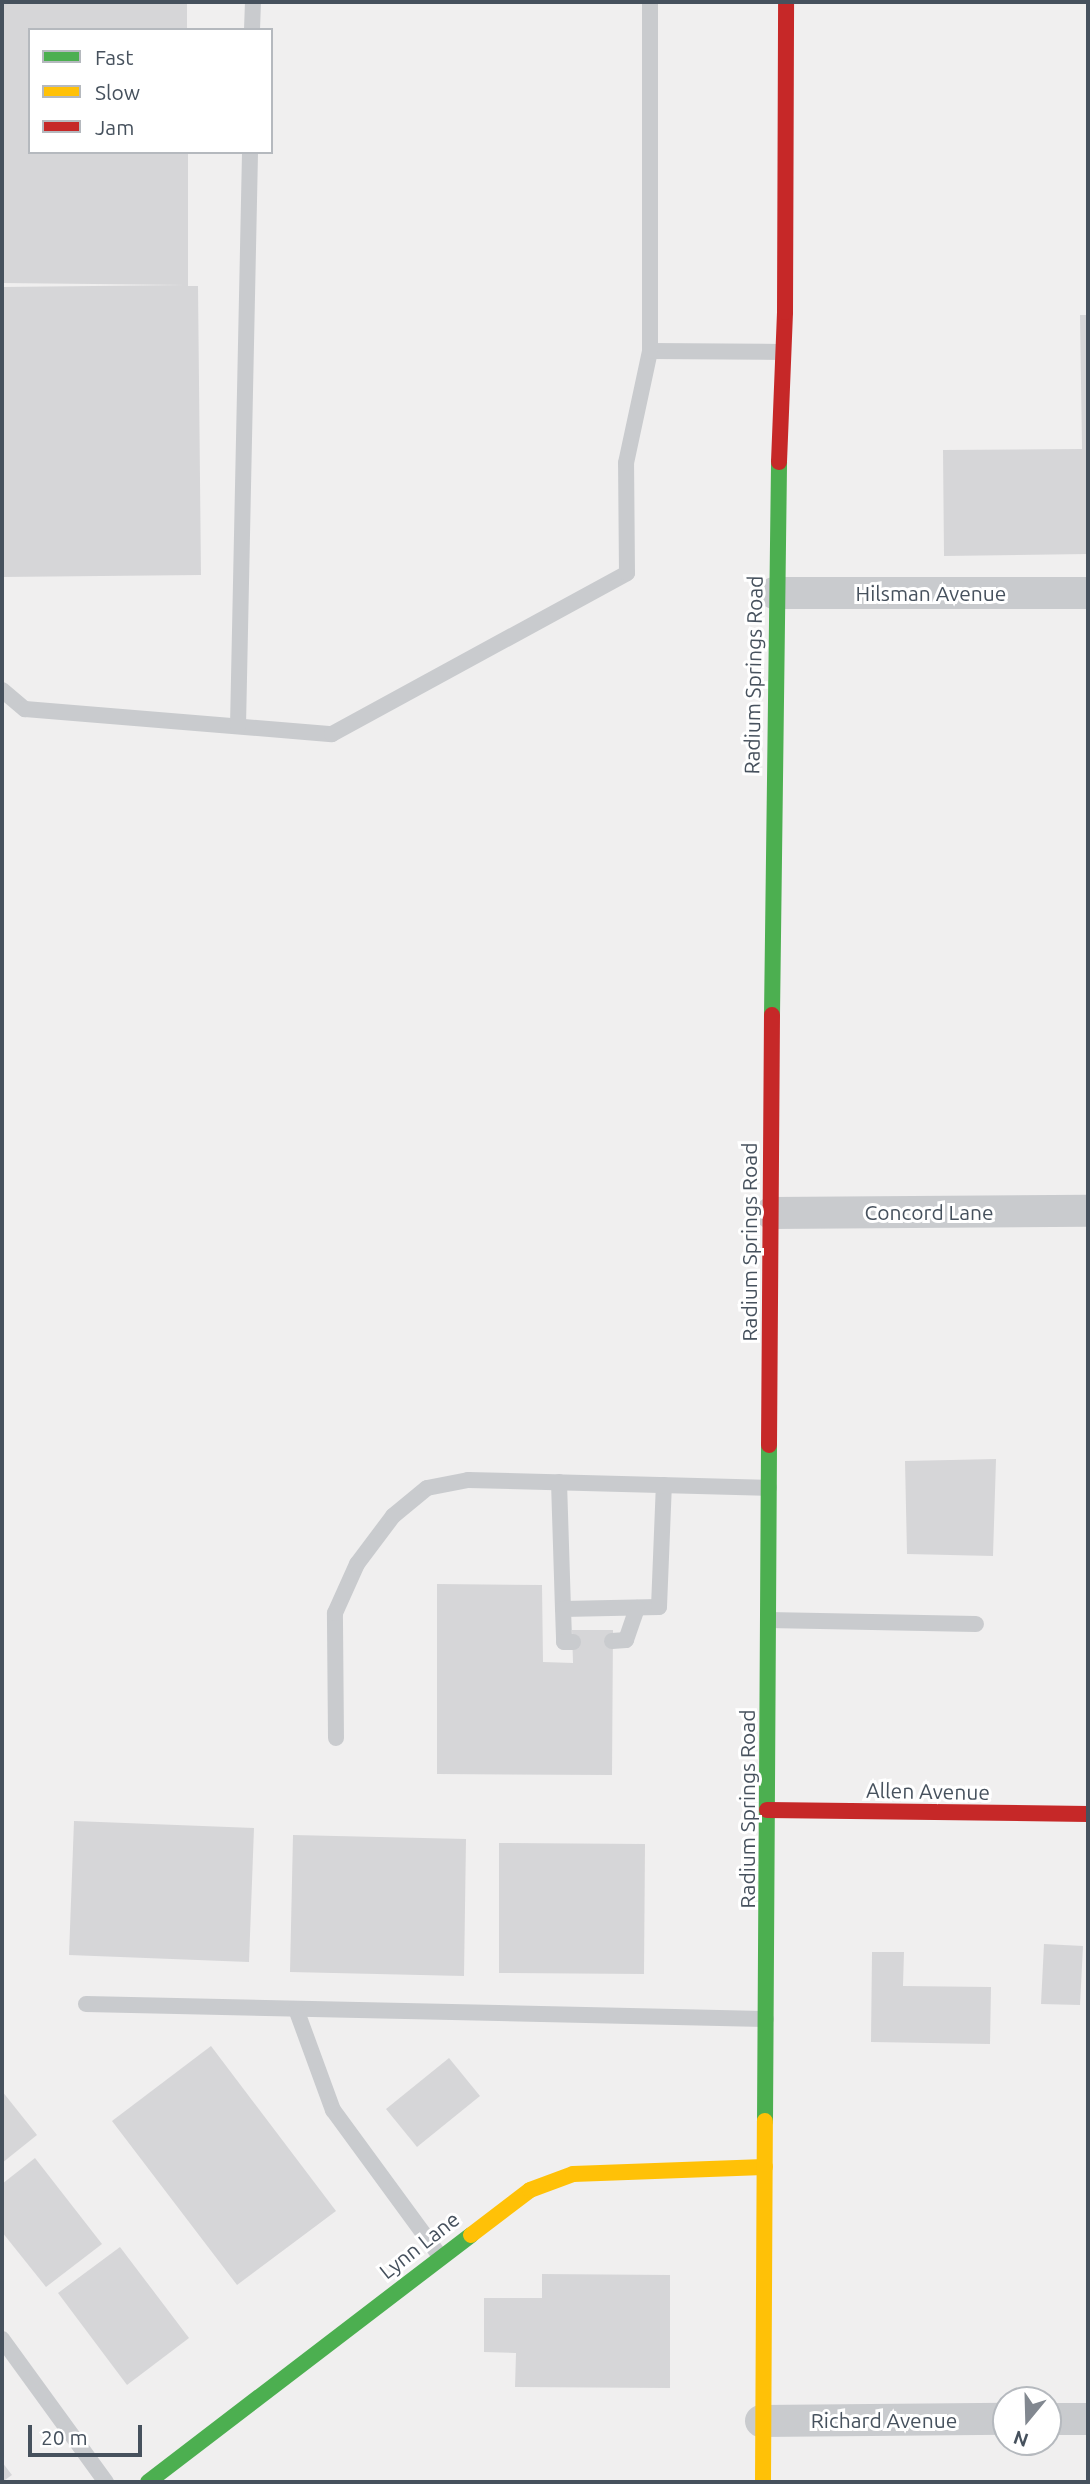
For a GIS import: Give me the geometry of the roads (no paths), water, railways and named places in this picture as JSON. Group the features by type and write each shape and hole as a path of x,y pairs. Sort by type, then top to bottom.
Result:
{"main road":[{"name":"Radium Springs Road","path":"763,2482 761,2421 768,2019 774,593 783,352 786,2"},
{"name":"Allen Avenue","path":"767,1810 1088,1814"},
{"name":"Lynn Lane","path":"148,2482 440,2256 530,2190 573,2174 765,2167"}],"street":[{"name":"Hilsman Avenue","path":"774,593 1088,593"},
{"name":"Concord Lane","path":"771,1213 1088,1211"},
{"name":"Richard Avenue","path":"761,2421 992,2419"},
{"path":"1062,2419 1088,2419"}],"lane":[{"path":"253,2 253,28"},
{"path":"2,690 25,709 332,734 627,573 626,463 650,351 650,2"},
{"path":"237,726 250,154"},
{"path":"650,351 783,352"},
{"path":"336,1738 335,1614 357,1564 393,1516 427,1488 468,1480 769,1488"},
{"path":"559,1482 564,1642 573,1642"},
{"path":"563,1609 659,1607 664,1485"},
{"path":"612,1641 626,1640 637,1608"},
{"path":"768,1620 976,1624"},
{"path":"86,2004 768,2019"},
{"path":"296,2009 333,2110 440,2256"},
{"path":"2,2339 106,2482"}]}
